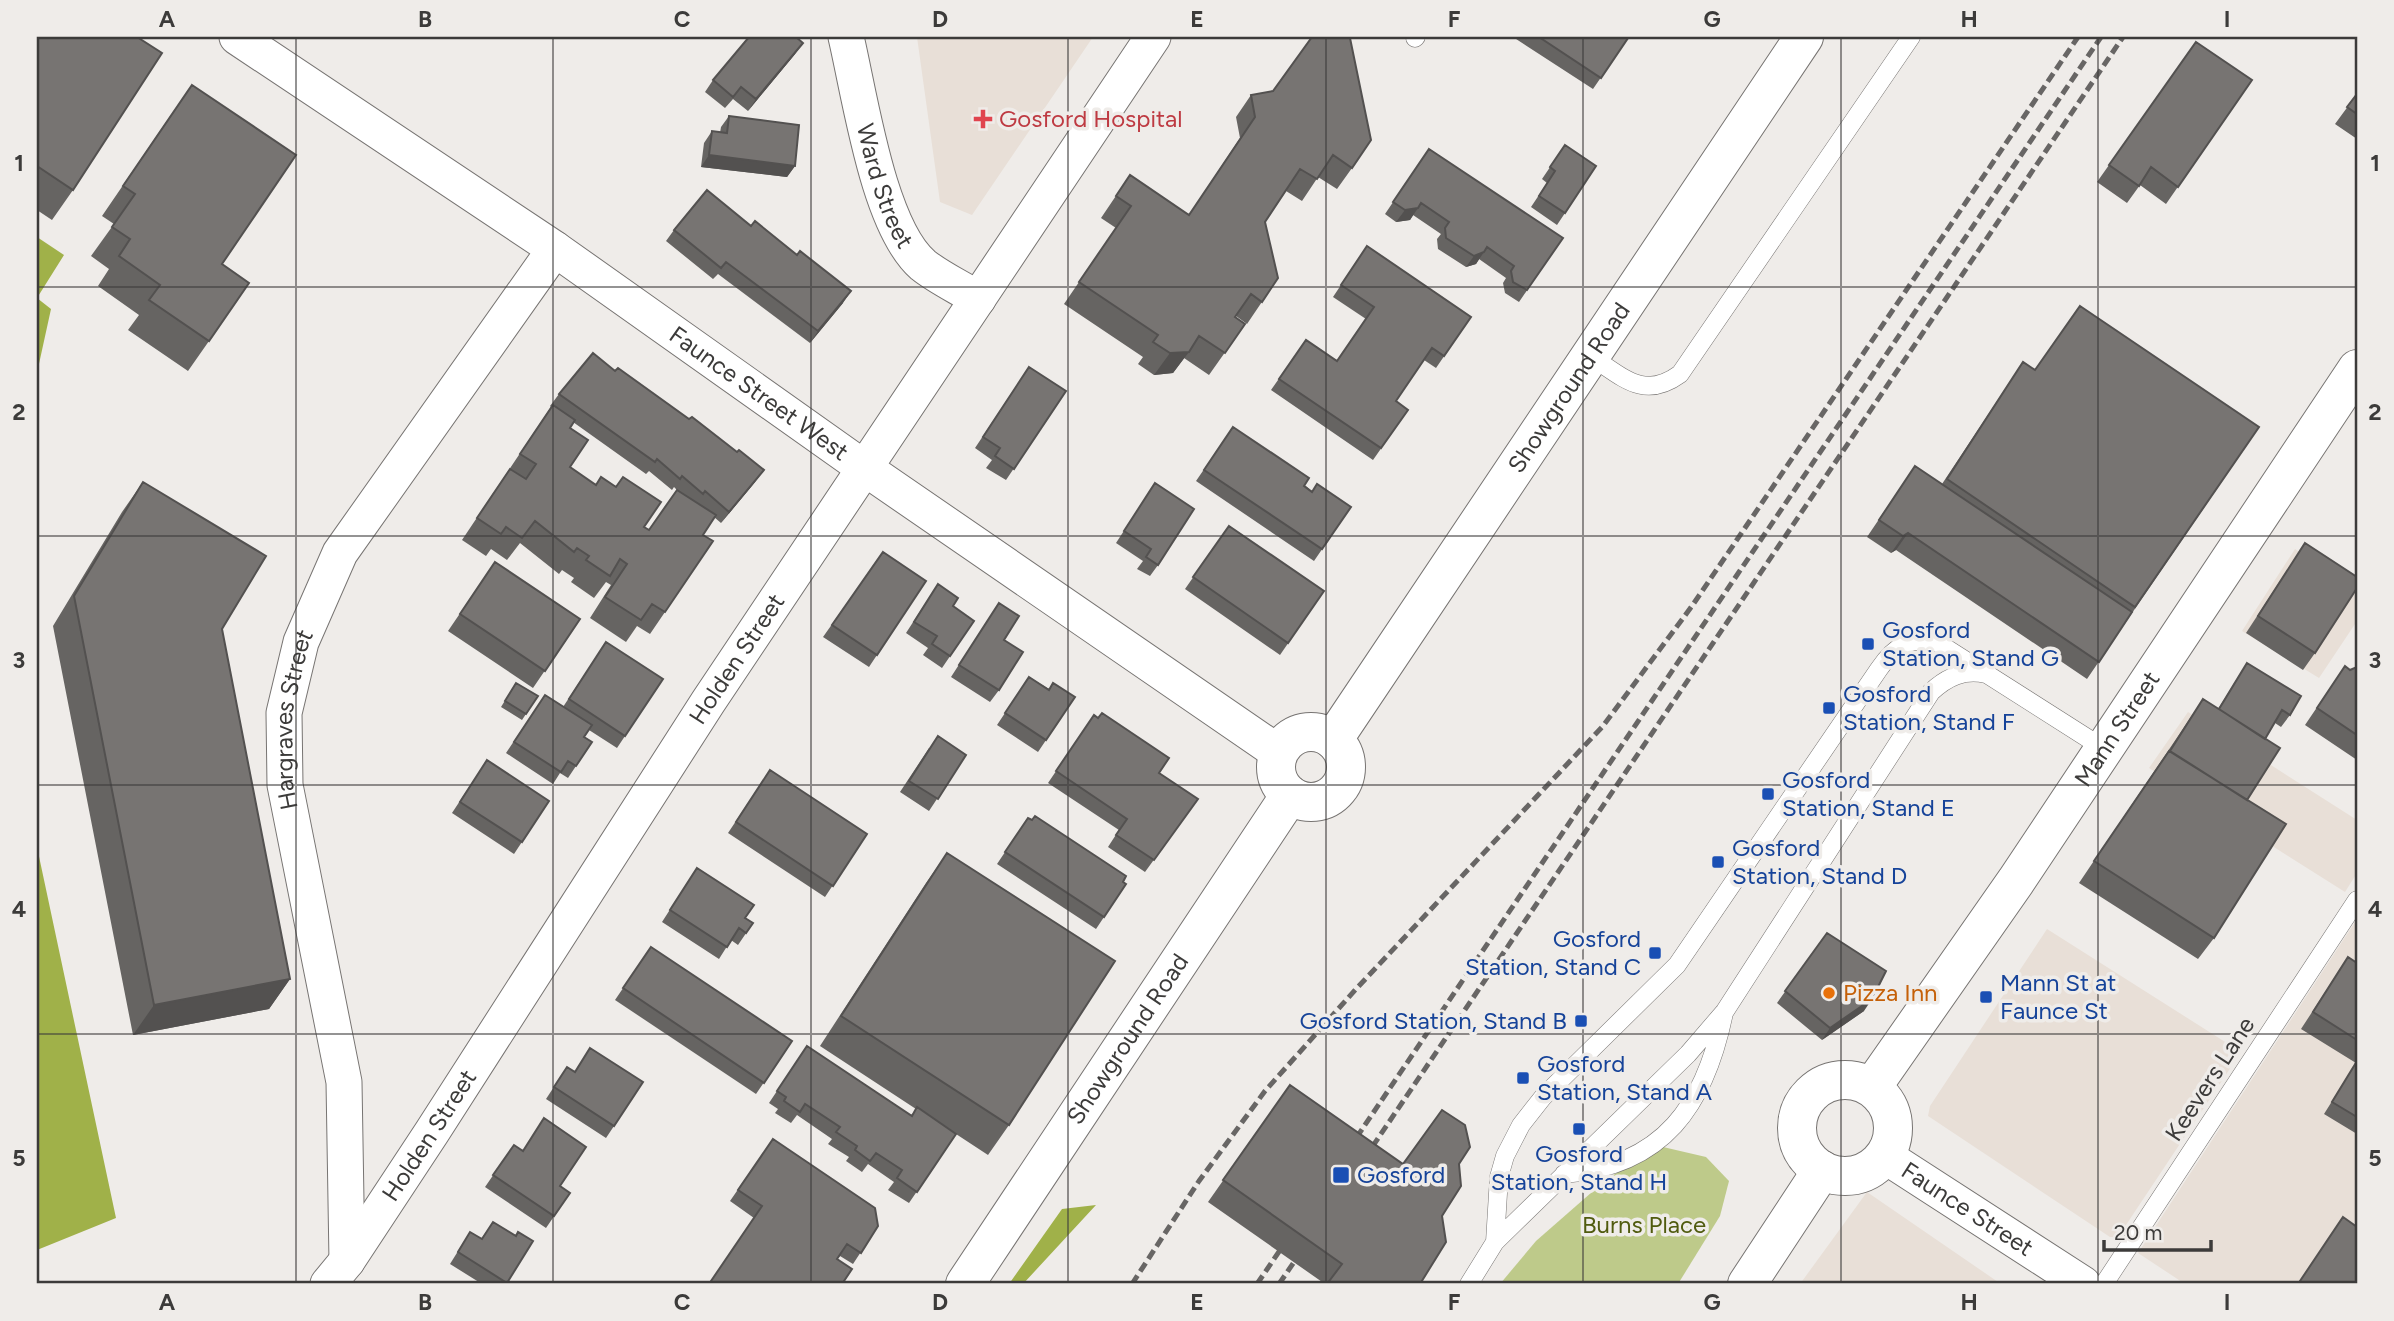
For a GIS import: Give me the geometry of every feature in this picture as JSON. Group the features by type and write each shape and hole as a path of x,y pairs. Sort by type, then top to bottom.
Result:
{"street":[{"name":"Faunce Street West","path":"237,37 555,249 866,469 1279,753"},
{"name":"Ward Street","path":"846,37 885,202 897,232 923,264 978,299"},
{"name":"Holden Street","path":"338,1273 708,702 1153,37"},
{"name":"Showground Road","path":"1333,740 1804,37"},
{"name":"Hargraves Street","path":"338,1273 344,1082 285,785 284,713 301,642 340,553 555,249"},
{"name":"Mann Street","path":"1872,1087 1955,971 2357,369"},
{"path":"1303,733 1324,734 1333,740 1346,760 1342,783 1325,799 1301,800 1290,795 1278,775 1279,753 1293,737 1303,733"},
{"name":"Showground Road","path":"965,1284 1290,795"},
{"path":"1843,1079 1872,1087 1892,1112 1892,1143 1885,1156 1862,1174 1834,1175 1822,1170 1801,1147 1796,1132 1804,1102 1814,1091 1843,1079"},
{"name":"Faunce Street","path":"1885,1156 2083,1284"},
{"path":"1748,1284 1822,1170"}],"lane":[{"path":"1590,356 1632,383 1644,387 1667,383 1680,374 1911,37"},
{"path":"1495,1242 1499,1177 1505,1156 1521,1125 1543,1097 1677,965 1885,660 1904,644 1929,641 1945,647 2104,748"},
{"path":"1469,1284 1495,1242 1688,1054 1725,1011 1925,699 1937,686 1953,677 1968,672 1986,674"},
{"name":"Keevers Lane","path":"2104,1284 2357,900"},
{"path":"1564,1174 1610,1167 1633,1158 1672,1129 1685,1113 1708,1071 1725,1011"}],"shaded area":[{"name":"Gosford Hospital","path":"917,37 1093,37 972,215 940,202"},
{"path":"2295,549 2357,590 2357,621 2319,678 2242,631"},
{"path":"2188,712 2357,820 2357,873 2345,892 2149,768"},
{"path":"2357,919 2357,1284 2185,1284 2138,1253"},
{"path":"2047,929 2241,1052 2118,1237 2110,1237 1928,1116 1930,1106"},
{"path":"1867,1192 2001,1284 1800,1284"}],"green space":[{"path":"37,237 64,255 37,298"},
{"path":"37,298 51,309 37,373"},
{"path":"37,847 116,1218 37,1250"},
{"name":"Burns Place","path":"1663,1147 1706,1157 1729,1181 1720,1216 1678,1284 1500,1284 1536,1241 1608,1178"},
{"path":"1096,1205 1023,1284 1009,1284 1062,1209"}],"building":[{"path":"37,37 137,37 162,53 73,190 37,166"},
{"path":"749,37 796,37 803,43 756,99 741,87 733,97 713,80"},
{"path":"1312,37 1350,38 1371,140 1352,168 1333,155 1317,179 1300,169 1265,222 1278,278 1262,302 1251,294 1235,317 1245,324 1225,353 1199,336 1189,352 1170,353 1153,342 1158,335 1079,282 1131,206 1116,196 1130,175 1189,215 1255,117 1251,95 1273,91"},
{"path":"1539,37 1627,37 1628,38 1601,78"},
{"path":"2196,42 2252,80 2178,187 2151,167 2139,186 2109,165"},
{"path":"192,85 296,155 222,264 249,283 209,341 149,300 160,285 119,256 130,239 112,227 135,194 123,186"},
{"path":"2357,94 2357,114 2347,107"},
{"path":"729,116 799,125 795,166 709,155 712,131 727,133"},
{"path":"1565,145 1596,166 1565,213 1539,196 1555,171 1550,167"},
{"path":"1429,149 1563,238 1527,290 1513,282 1511,271 1514,266 1487,247 1484,252 1474,256 1446,238 1445,228 1449,222 1421,203 1418,208 1405,210 1393,202"},
{"path":"707,190 751,226 755,221 797,255 800,251 851,291 818,331 726,262 721,268 674,230"},
{"path":"1367,246 1471,317 1444,356 1432,348 1396,401 1408,410 1381,448 1279,379 1306,340 1337,361 1374,307 1341,285"},
{"path":"2080,306 2259,427 2135,607 1947,479 2023,362 2035,370"},
{"path":"593,353 615,371 618,368 689,419 692,417 764,470 729,512 705,491 703,494 682,476 680,479 657,459 655,462 559,394"},
{"path":"1029,367 1066,391 1014,469 995,456 1000,448 983,437"},
{"path":"553,405 575,420 570,428 588,440 570,467 596,485 601,477 616,487 623,477 661,502 644,527 649,530 677,490 716,515 703,535 713,541 665,612 652,604 641,620 605,597 627,564 620,559 610,576 586,560 589,556 577,548 574,552 535,521 522,538 506,527 501,534 477,518 510,469 526,479 536,464 520,454"},
{"path":"1233,427 1309,478 1304,486 1312,492 1317,484 1351,507 1322,549 1204,470"},
{"path":"1915,466 2132,612 2099,662 1908,533 1903,536 1879,520"},
{"path":"143,482 266,556 222,629 290,979 154,1005 74,596"},
{"path":"1155,483 1194,509 1158,565 1146,557 1151,549 1124,531"},
{"path":"1229,526 1324,591 1288,643 1193,577"},
{"path":"2305,543 2357,577 2357,588 2315,653 2258,616"},
{"path":"883,552 926,581 877,655 832,625"},
{"path":"495,562 580,619 545,671 460,614"},
{"path":"938,584 958,598 953,606 974,621 950,656 932,644 937,636 914,622"},
{"path":"999,603 1019,616 1004,640 1023,652 999,690 959,665"},
{"path":"606,642 663,679 625,736 569,699"},
{"path":"2247,663 2301,696 2290,715 2282,710 2265,739 2219,709"},
{"path":"2345,666 2350,670 2357,667 2357,735 2317,708"},
{"path":"1029,677 1049,690 1053,683 1075,697 1046,740 1005,713"},
{"path":"516,683 538,696 526,714 505,701"},
{"path":"545,695 592,725 584,737 592,742 576,766 568,761 561,772 514,742"},
{"path":"2203,699 2280,748 2247,800 2170,751"},
{"path":"1102,713 1169,758 1159,773 1198,799 1154,860 1116,835 1127,819 1056,771 1094,715 1098,718"},
{"path":"938,736 966,755 938,799 909,781"},
{"path":"2169,751 2286,824 2214,938 2094,861"},
{"path":"487,760 549,801 522,842 460,802"},
{"path":"770,770 867,834 833,886 736,822"},
{"path":"1035,816 1126,876 1123,882 1126,884 1104,917 1005,852 1028,818 1032,820"},
{"path":"947,853 1115,961 1009,1125 841,1016"},
{"path":"697,868 754,905 745,918 753,923 746,933 739,928 727,947 670,910"},
{"name":"Pizza Inn","path":"1827,933 1886,971 1872,999 1830,1028 1785,991"},
{"path":"651,947 792,1041 764,1083 623,988"},
{"path":"2348,957 2357,963 2357,1040 2313,1012"},
{"path":"807,1046 912,1116 917,1107 956,1134 917,1192 897,1178 902,1170 876,1153 870,1161 855,1150 857,1146 836,1132 840,1127 805,1104 800,1112 784,1101 786,1097 777,1091"},
{"path":"590,1048 643,1082 614,1126 554,1087 567,1067 575,1072"},
{"path":"2357,1061 2357,1117 2332,1102"},
{"path":"1290,1085 1403,1164 1442,1110 1465,1125 1470,1147 1459,1164 1461,1186 1442,1216 1446,1242 1420,1284 1327,1284 1342,1264 1223,1180"},
{"path":"544,1118 586,1147 560,1186 570,1193 554,1216 493,1175 514,1145 523,1151"},
{"path":"773,1139 875,1208 878,1226 861,1253 847,1244 837,1259 852,1269 842,1284 709,1284 762,1206 738,1190"},
{"path":"2343,1217 2357,1227 2357,1284 2298,1284"},
{"path":"493,1222 516,1236 518,1232 533,1241 507,1283 458,1252 470,1232 482,1239"}],"railway":[{"path":"1132,1284 1199,1181 1265,1091 1356,989 1603,726 1692,606 2078,37"},
{"path":"1348,1150 2101,37"},
{"path":"1364,1159 2123,37"},
{"path":"1257,1284 1289,1237"},
{"path":"1279,1284 1305,1246"}],"place":[{"name":"Gosford Hospital","path":"983,119"},
{"name":"Gosford Station, Stand G","path":"1868,644"},
{"name":"Gosford Station, Stand F","path":"1829,708"},
{"name":"Gosford Station, Stand E","path":"1768,794"},
{"name":"Gosford Station, Stand D","path":"1718,862"},
{"name":"Gosford Station, Stand C","path":"1655,953"},
{"name":"Pizza Inn","path":"1829,993"},
{"name":"Mann St at Faunce St","path":"1986,997"},
{"name":"Gosford Station, Stand B","path":"1581,1021"},
{"name":"Gosford Station, Stand A","path":"1523,1078"},
{"name":"Gosford Station, Stand H","path":"1579,1129"},
{"name":"Gosford","path":"1341,1175"}]}
